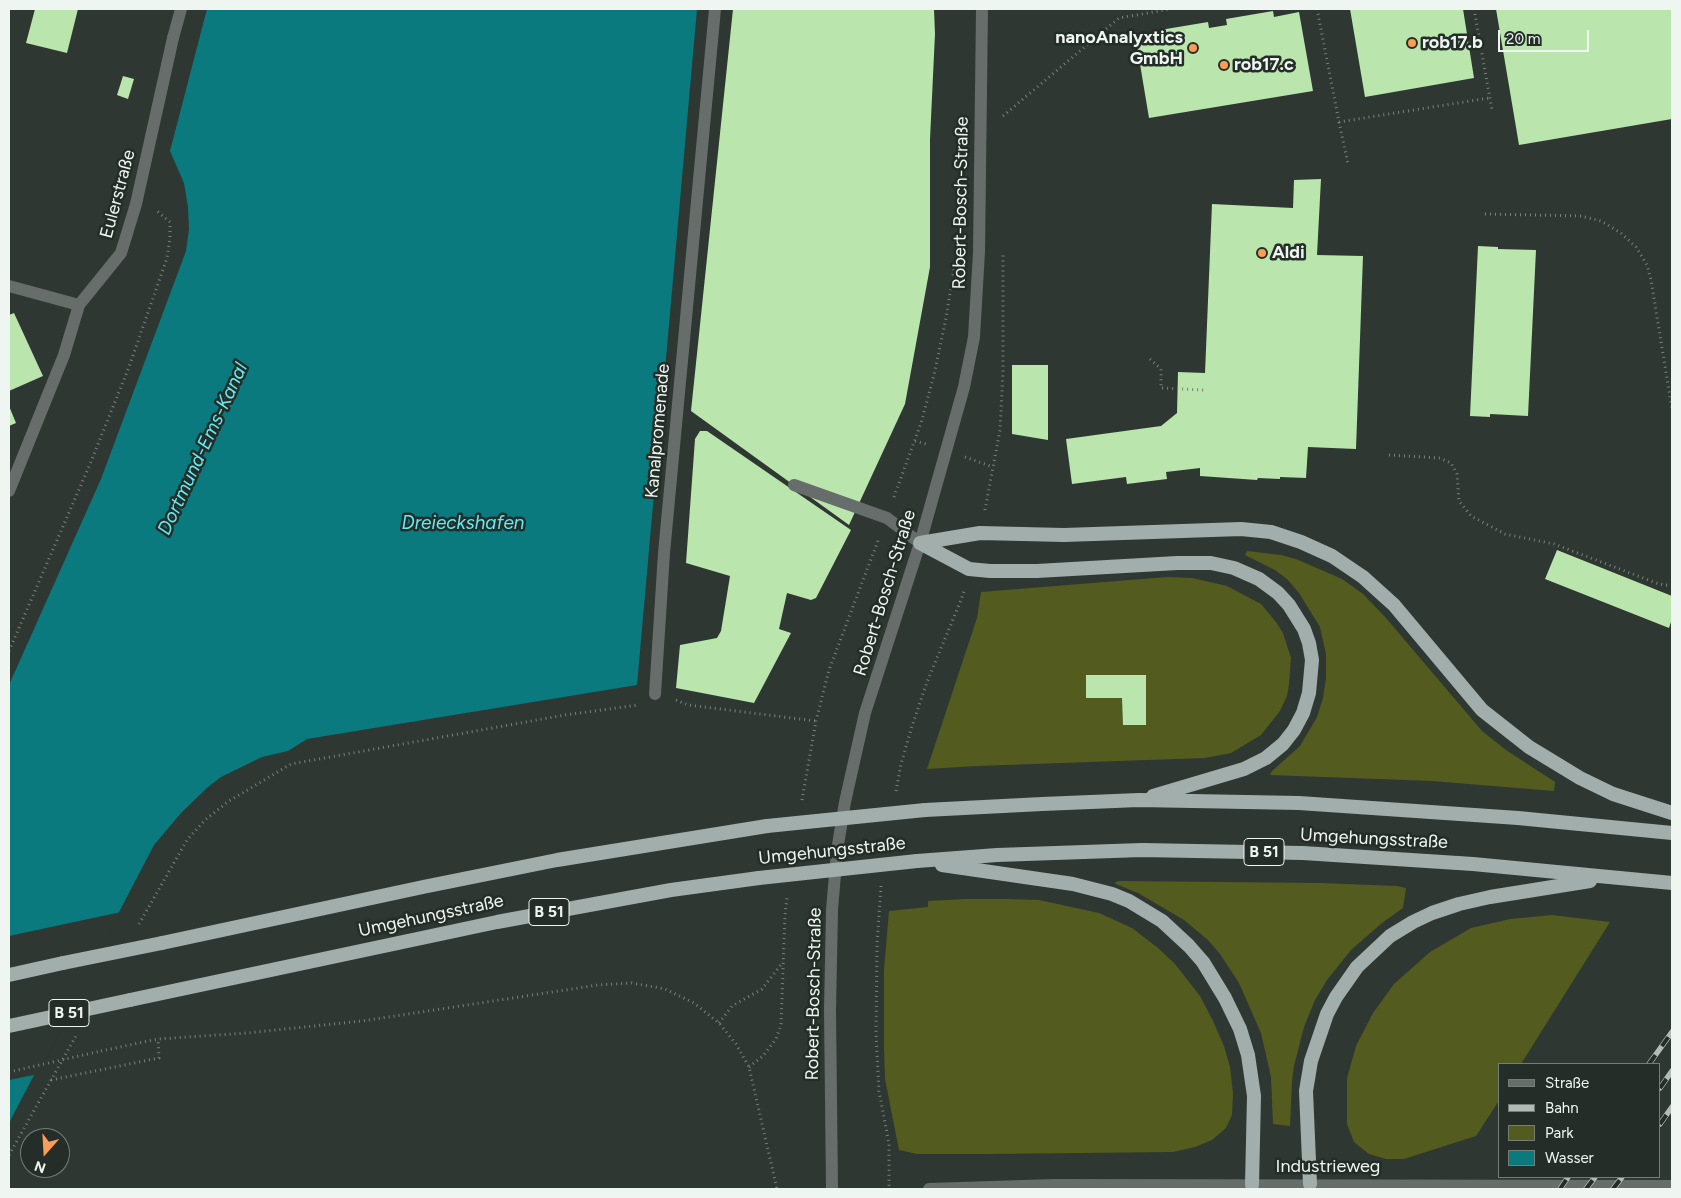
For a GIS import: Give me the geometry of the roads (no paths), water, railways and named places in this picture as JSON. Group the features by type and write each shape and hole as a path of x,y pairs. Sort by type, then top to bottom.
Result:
{"highway":[{"path":"920,543 980,533 1064,535 1241,530 1271,532 1301,542 1332,556 1363,577 1394,605 1482,710 1529,747 1580,778 1613,794 1672,813"},
{"path":"920,543 969,569 990,571 1211,563 1234,568 1259,578 1278,592 1304,629 1312,660 1309,693 1303,713 1294,730 1283,744 1266,758 1244,769 1138,800"},
{"name":"Umgehungsstraße","path":"9,975 414,888 557,860 767,826 925,810 1138,800 1299,803 1518,818 1672,833"},
{"name":"Umgehungsstraße","path":"9,1026 497,922 671,890 759,878 917,861 1074,852 1142,850 1226,851 1380,858 1672,883"},
{"path":"917,861 1074,884 1112,894 1129,901 1162,921 1189,946 1203,962 1225,998 1240,1030 1248,1055 1254,1096 1252,1185"},
{"path":"1310,1184 1306,1091 1311,1061 1327,1014 1341,989 1357,967 1390,936 1432,913 1459,904 1610,877"}],"street":[{"name":"Eulerstraße","path":"79,305 121,253 136,204 181,9"},
{"name":"Kanalpromenade","path":"655,694 666,533 715,9"},
{"name":"Robert-Bosch-Straße","path":"832,1189 830,1010 832,910 837,851 847,792 865,713 920,543 964,387 974,336 979,252 982,9"},
{"path":"9,286 79,305 64,355 9,491"},
{"path":"794,485 887,518 920,543"},
{"name":"Industrieweg","path":"929,1189 1054,1185 1672,1186"}],"water":[{"path":"207,9 697,9 637,685 307,739 288,751 262,757 221,777 181,813 154,845 9,1123 9,685 101,479 186,251 189,229 188,207 184,183 170,151"}],"railway":[{"path":"1650,1063 1672,1032"},
{"path":"1661,1087 1672,1071"},
{"path":"1661,1123 1672,1107"},
{"path":"1560,1189 1567,1178"},
{"path":"1586,1189 1594,1178"},
{"path":"1613,1189 1621,1178"}],"place":[{"name":"rob17.b","path":"1412,43"},
{"name":"nanoAnalyxtics GmbH","path":"1193,48"},
{"name":"rob17.c","path":"1224,65"},
{"name":"Aldi","path":"1262,253"}],"water label":[{"name":"Dortmund-Ems-Kanal","path":"203,449"},
{"name":"Dreieckshafen","path":"463,523"}]}
